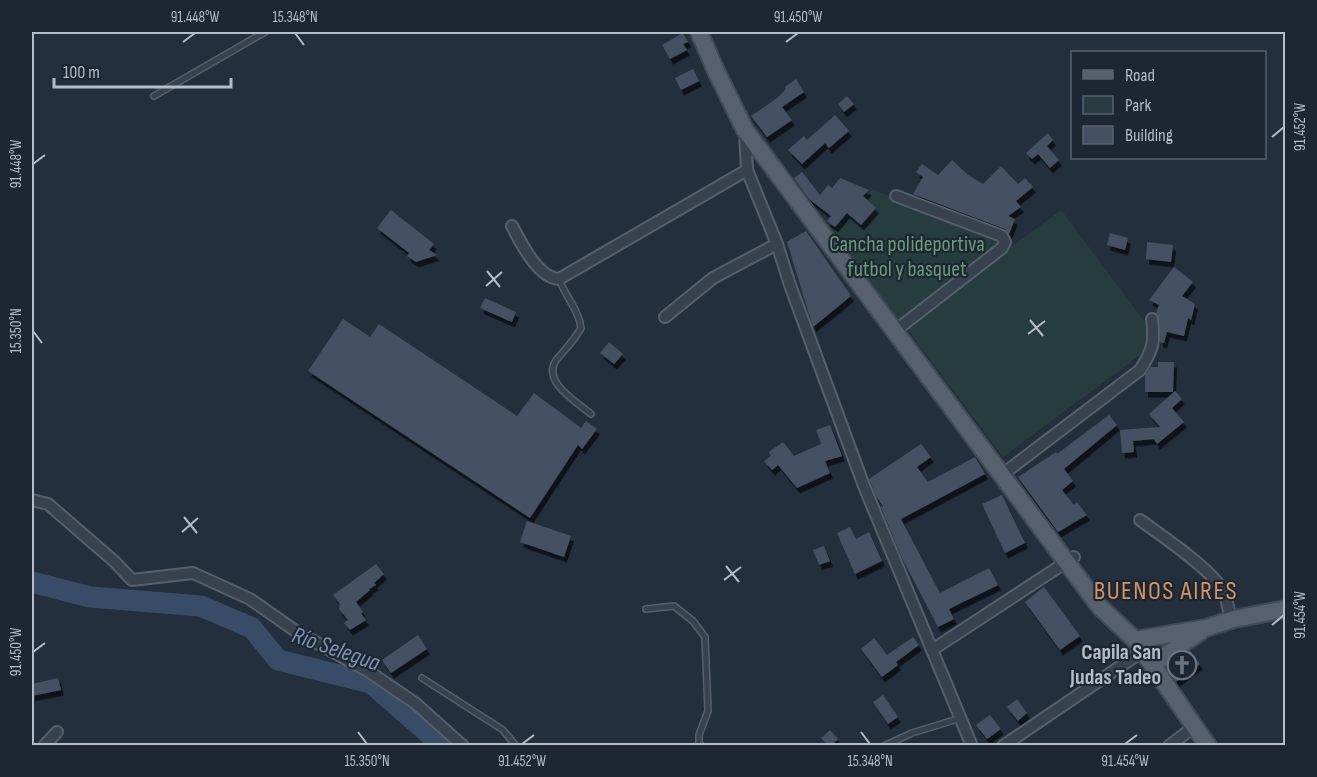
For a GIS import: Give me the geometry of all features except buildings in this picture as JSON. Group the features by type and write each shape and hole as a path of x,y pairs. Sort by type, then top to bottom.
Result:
{"main road":[{"path":"699,32 746,129 1003,474 1014,481 1070,560 1108,603 1118,622 1144,652 1208,746"},
{"path":"1144,652 1206,628 1286,609"},
{"path":"1144,652 1206,628"}],"street":[{"path":"746,129 747,170 777,244 864,486 972,746"},
{"path":"512,226 526,250 544,273 551,279 559,279 747,170"},
{"path":"895,331 1002,248 1005,242 1002,236 896,196"},
{"path":"665,317 713,278 777,244"},
{"path":"1003,474 1140,370 1152,348 1154,337 1152,319"},
{"path":"32,500 48,504 132,580 194,573 250,599 297,632 368,670 416,703 463,746"},
{"path":"1140,520 1201,567 1220,585 1229,606 1230,621"},
{"path":"932,650 1070,560"},
{"path":"1003,746 1144,652"},
{"path":"1169,746 1195,726"},
{"path":"44,746 57,732"}],"lane":[{"path":"154,96 265,32"},
{"path":"559,279 566,296 576,310 581,328 575,340 555,362 552,372 556,384 591,414"},
{"path":"646,609 674,606 693,621 705,637 708,711 699,735 699,744 702,746"},
{"path":"422,678 503,730 516,746"},
{"path":"884,746 912,733 961,718"}],"green space":[{"name":"Cancha polideportiva futbol y basquet","path":"871,189 996,238 1000,246 897,326 827,235"},
{"path":"1061,210 1159,341 1003,457 905,326"}],"waterway":[{"name":"Río Selegua","path":"32,582 90,597 201,606 252,628 278,660 371,683 443,746"}],"place":[{"name":"Capila San Judas Tadeo","path":"1182,665"}],"district":[{"name":"BUENOS AIRES","path":"1166,591"}]}
